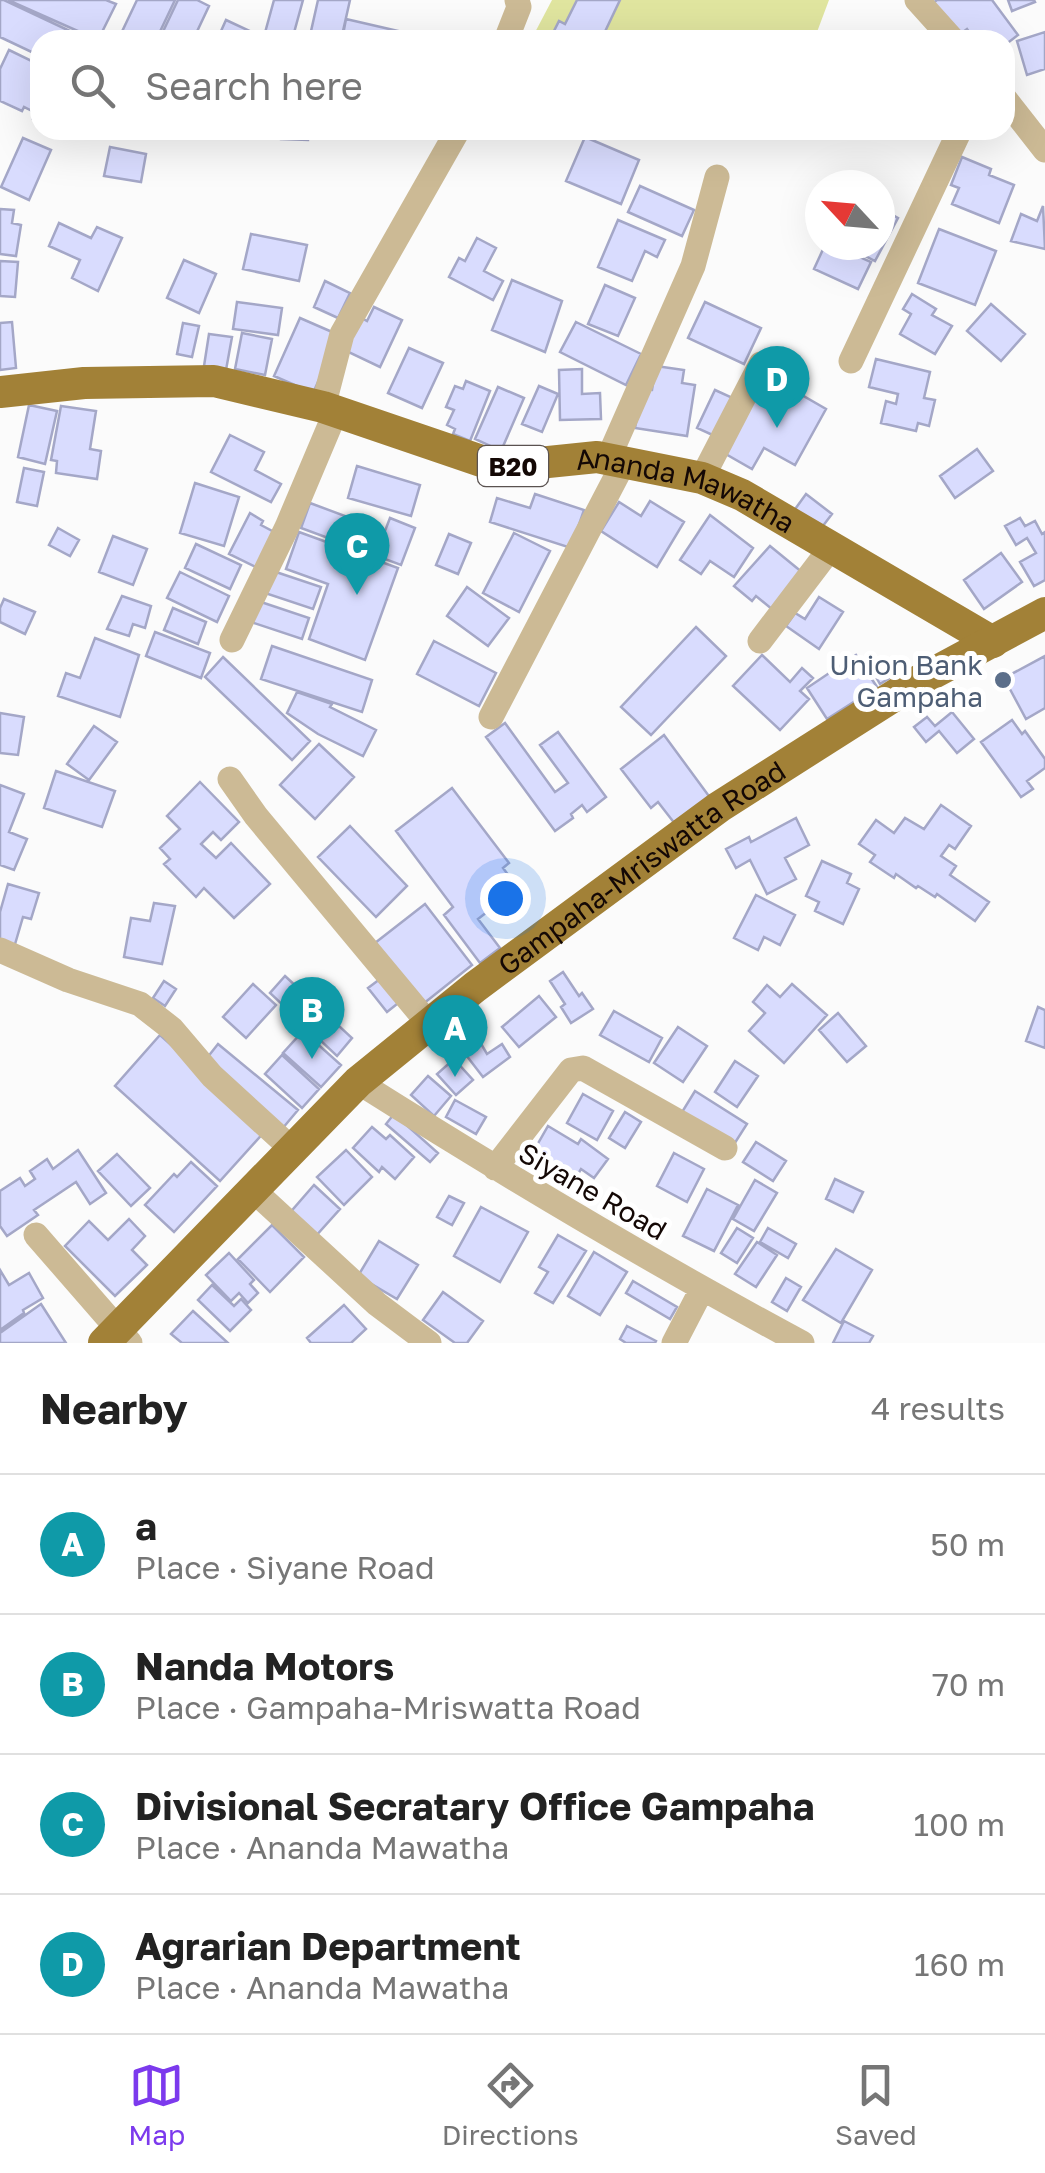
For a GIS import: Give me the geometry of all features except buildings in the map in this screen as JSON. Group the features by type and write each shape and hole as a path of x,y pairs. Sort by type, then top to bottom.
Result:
{"main road":[{"name":"Ananda Mawatha","path":"0,392 84,382 214,381 330,409 499,467 597,458 702,478 742,495 993,642"},
{"name":"Gampaha-Mriswatta Road","path":"117,1338 358,1082 556,924 720,807 910,685 1041,622"}],"street":[{"path":"510,30 519,7 517,0"},
{"path":"917,0 944,30"},
{"path":"1015,111 1045,150"},
{"path":"232,640 287,527 330,409 342,334 452,140"},
{"path":"851,361 955,140"},
{"path":"491,717 616,461 693,266 717,177"},
{"path":"702,478 761,364"},
{"path":"760,641 830,549"},
{"path":"230,779 256,816 430,1024"},
{"path":"0,950 68,980 140,1004 172,1029 212,1076 293,1150"},
{"path":"495,1168 571,1070 583,1068 726,1148"},
{"name":"Siyane Road","path":"358,1082 495,1168 802,1343"},
{"path":"253,1190 377,1304 429,1343"},
{"path":"36,1235 117,1338"},
{"path":"674,1343 702,1289"}],"green space":[{"path":"552,0 829,0 818,30 536,30"}],"place":[{"name":"Agrarian Department","path":"777,428"},
{"name":"Divisional Secratary Office Gampaha","path":"357,595"},
{"name":"Union Bank Gampaha","path":"1003,680"},
{"name":"Nanda Motors","path":"312,1059"},
{"name":"a","path":"455,1077"}]}
